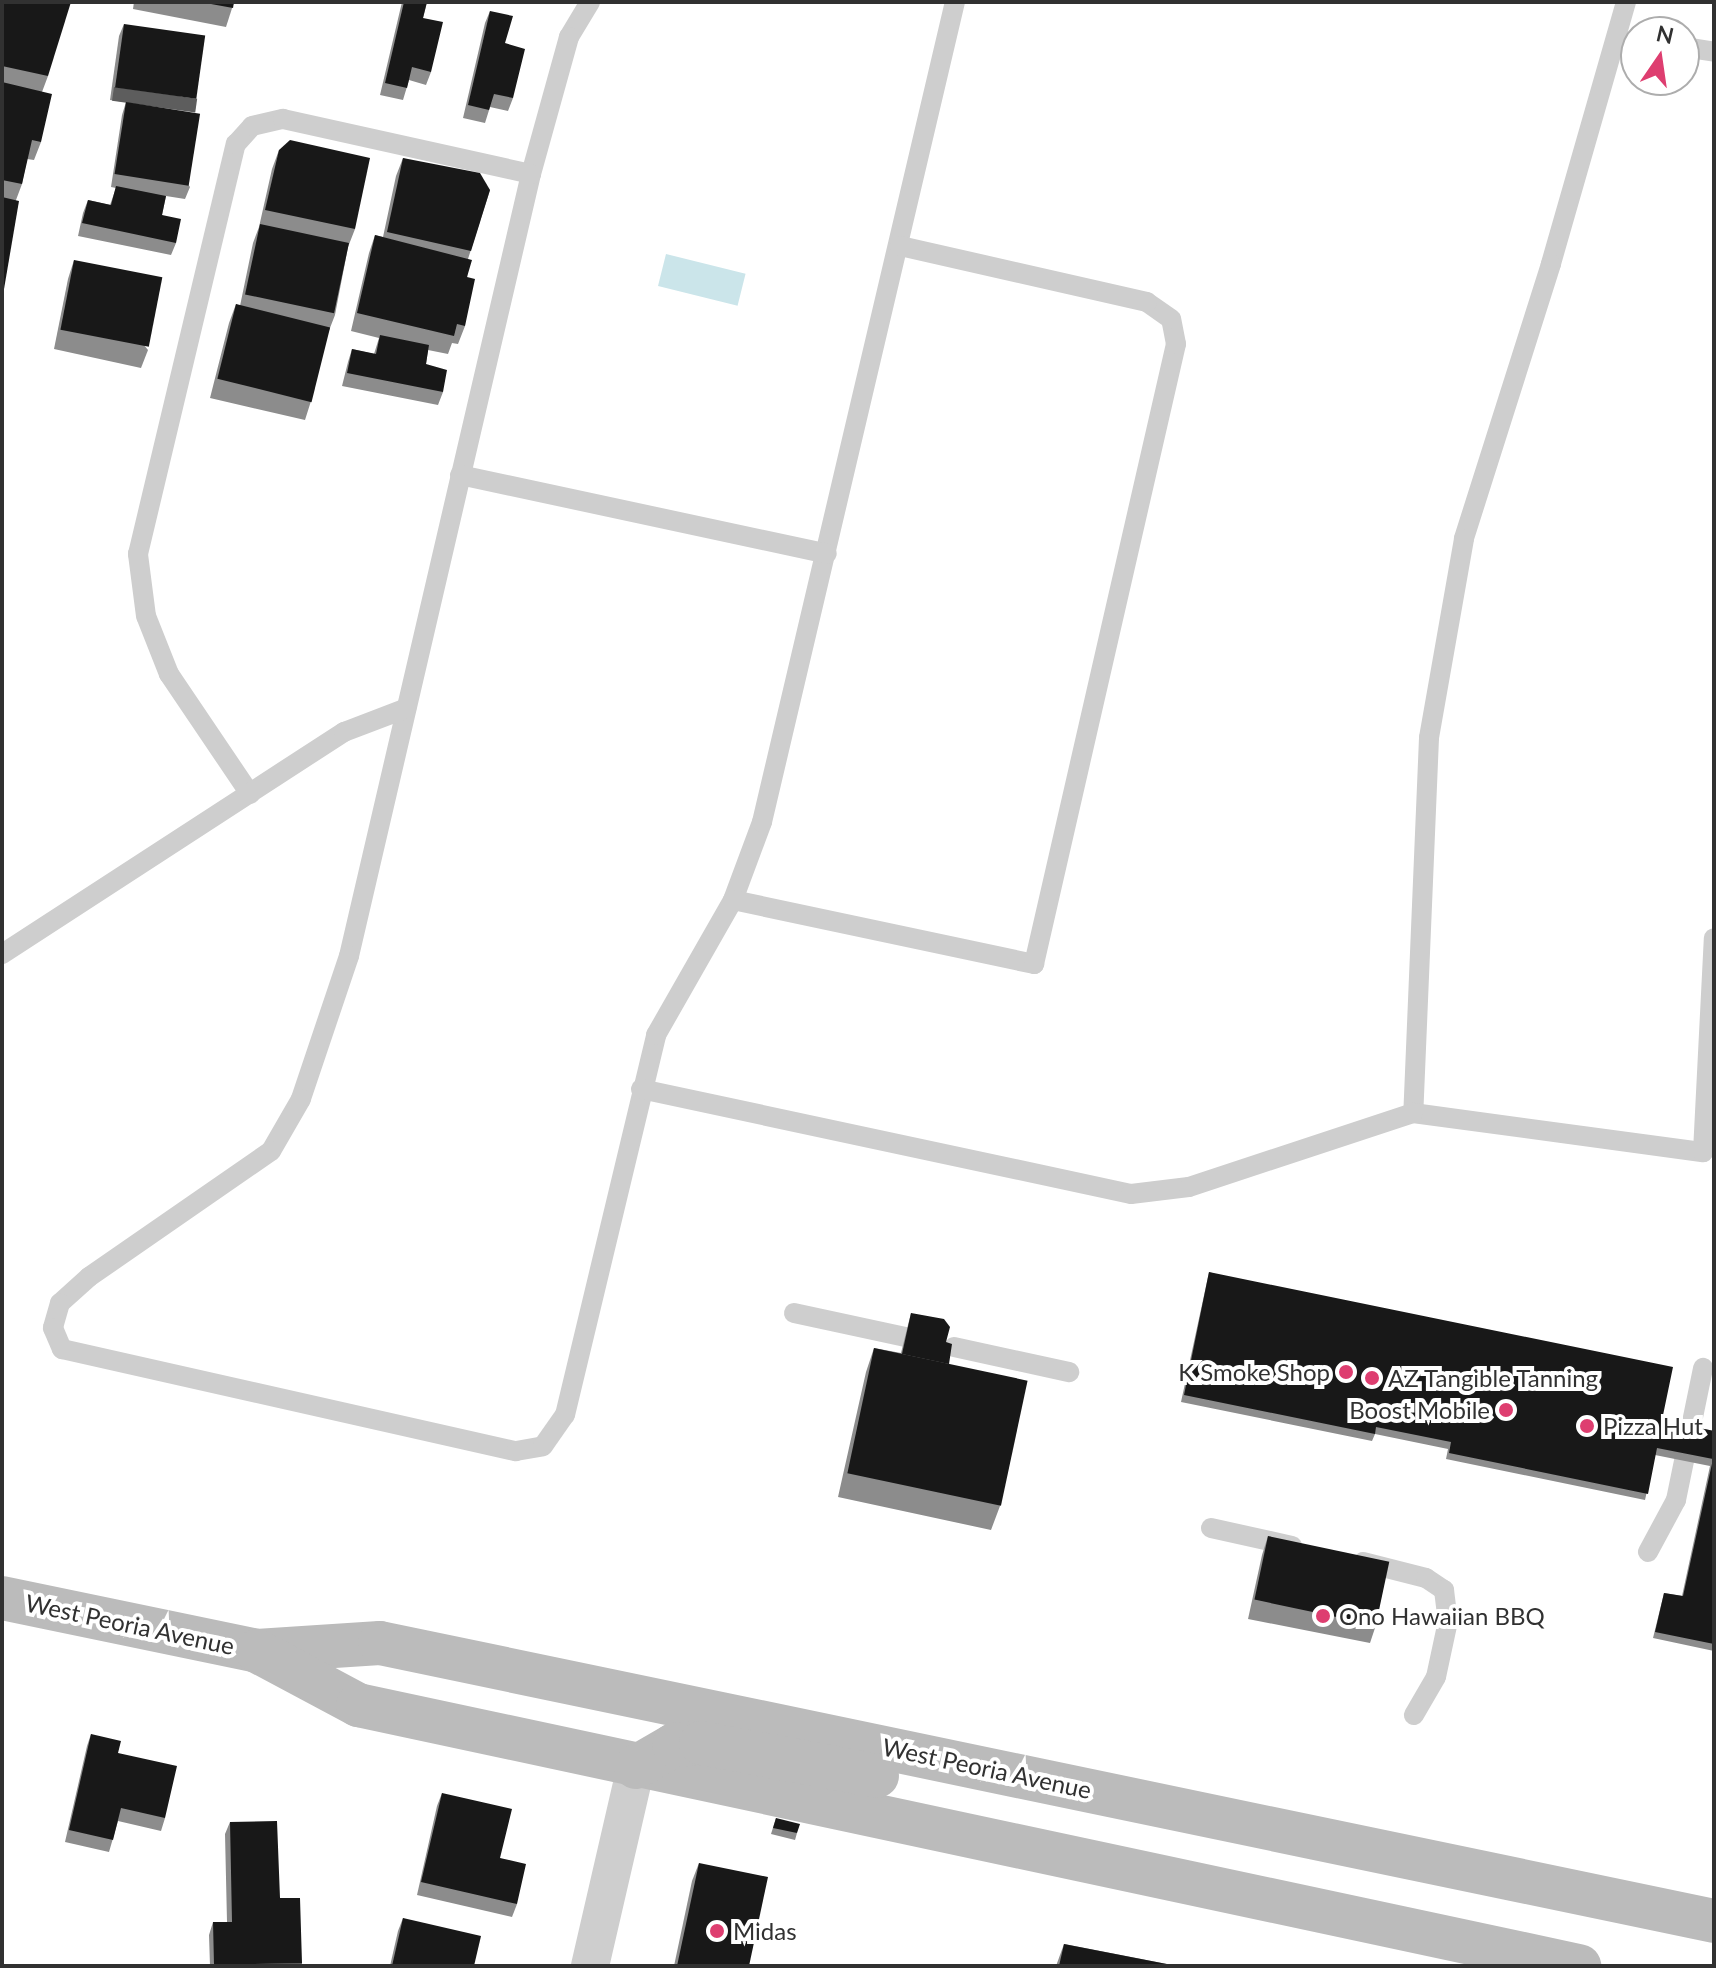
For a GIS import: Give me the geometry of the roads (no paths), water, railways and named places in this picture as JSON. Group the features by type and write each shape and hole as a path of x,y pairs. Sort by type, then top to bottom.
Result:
{"main road":[{"name":"West Peoria Avenue","path":"2,1598 257,1651 380,1643 1714,1921"},
{"name":"West Peoria Avenue","path":"257,1651 358,1705 636,1767 1579,1966"},
{"path":"636,1767 674,1745 701,1743 933,1786 1030,1777"}],"street":[{"path":"590,1966 636,1767"}],"lane":[{"path":"590,2 569,37 531,174 349,956 301,1099 271,1151 89,1277 60,1303 53,1328 62,1349 516,1451 543,1446 565,1415 656,1035 733,900 762,822 955,2"},
{"path":"1413,1113 1429,738 1464,539 1620,60"},
{"path":"250,794 169,674 146,616 138,554 236,144 252,126 283,119 531,174"},
{"path":"733,900 1034,964 1176,344 1171,319 1147,302 900,246"},
{"path":"460,475 827,554"},
{"path":"2,954 344,732 407,708"},
{"path":"641,1089 1131,1194 1189,1187 1413,1113 1703,1152 1714,938"},
{"path":"794,1313 905,1337"},
{"path":"954,1347 1069,1372"},
{"path":"1648,1552 1676,1500 1703,1368"},
{"path":"1211,1528 1314,1551"},
{"path":"1344,1558 1426,1578 1444,1590 1448,1621 1436,1677 1414,1715"}],"water":[{"path":"666,254 746,274 738,306 658,286"}],"place":[{"name":"K Smoke Shop","path":"1346,1372"},
{"name":"AZ Tangible Tanning","path":"1372,1378"},
{"name":"Boost Mobile","path":"1506,1410"},
{"name":"Pizza Hut","path":"1587,1426"},
{"name":"Ono Hawaiian BBQ","path":"1323,1616"},
{"name":"Midas","path":"717,1931"}]}
